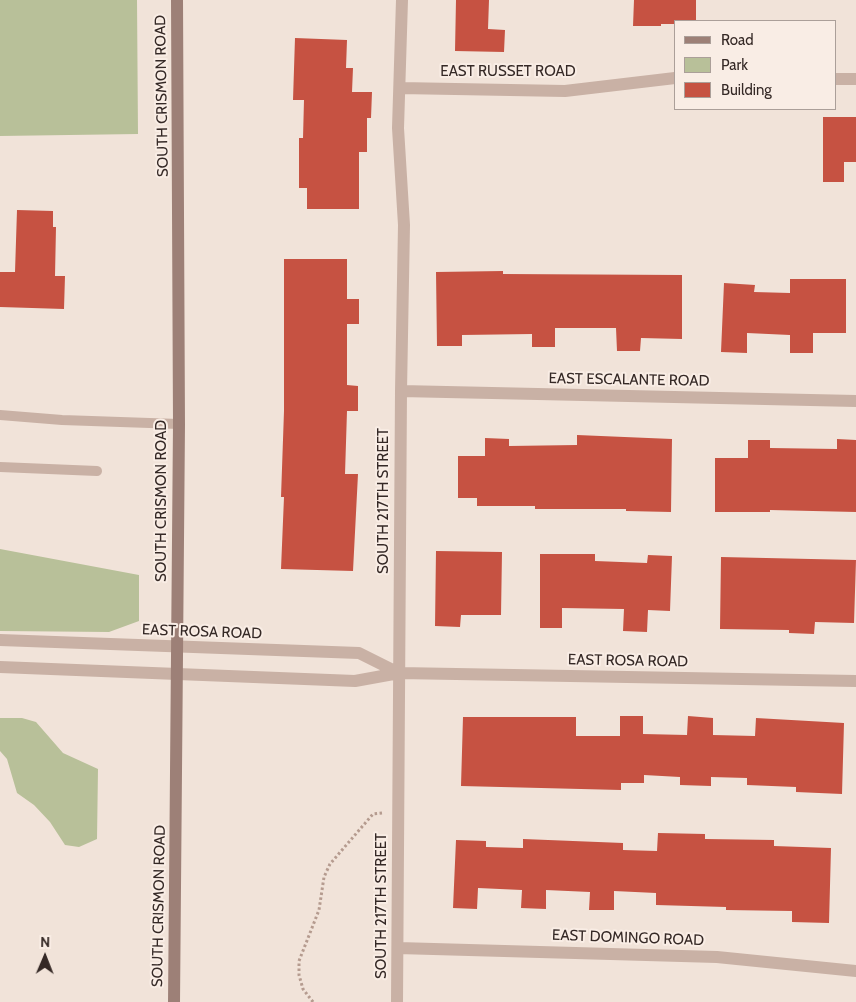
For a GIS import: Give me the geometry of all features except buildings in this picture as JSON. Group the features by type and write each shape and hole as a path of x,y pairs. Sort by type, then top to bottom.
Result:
{"street":[{"name":"SOUTH CRISMON ROAD","path":"174,1002 179,424 177,0"},
{"name":"SOUTH 217TH STREET","path":"398,1002 401,391 404,225 398,128 402,0"},
{"name":"EAST RUSSET ROAD","path":"400,88 565,91 674,78"},
{"path":"836,79 856,79"},
{"name":"EAST ESCALANTE ROAD","path":"401,391 856,401"},
{"name":"EAST ROSA ROAD","path":"0,640 178,648 359,653 399,673"},
{"name":"EAST ROSA ROAD","path":"0,666 177,675 355,681 399,673 856,681"},
{"name":"EAST DOMINGO ROAD","path":"398,948 717,957 856,971"}],"lane":[{"path":"0,415 62,420 179,424"},
{"path":"0,467 97,472"}],"path":[{"path":"312,1002 303,989 299,975 299,962 319,910 324,877 330,864 373,814 399,810"}],"green space":[{"path":"0,0 137,0 138,134 0,136"},
{"path":"0,549 139,575 139,621 109,632 0,631"},
{"path":"0,718 22,718 36,722 63,753 98,769 97,839 79,847 65,845 50,822 34,805 17,793 7,759 0,751"}]}
